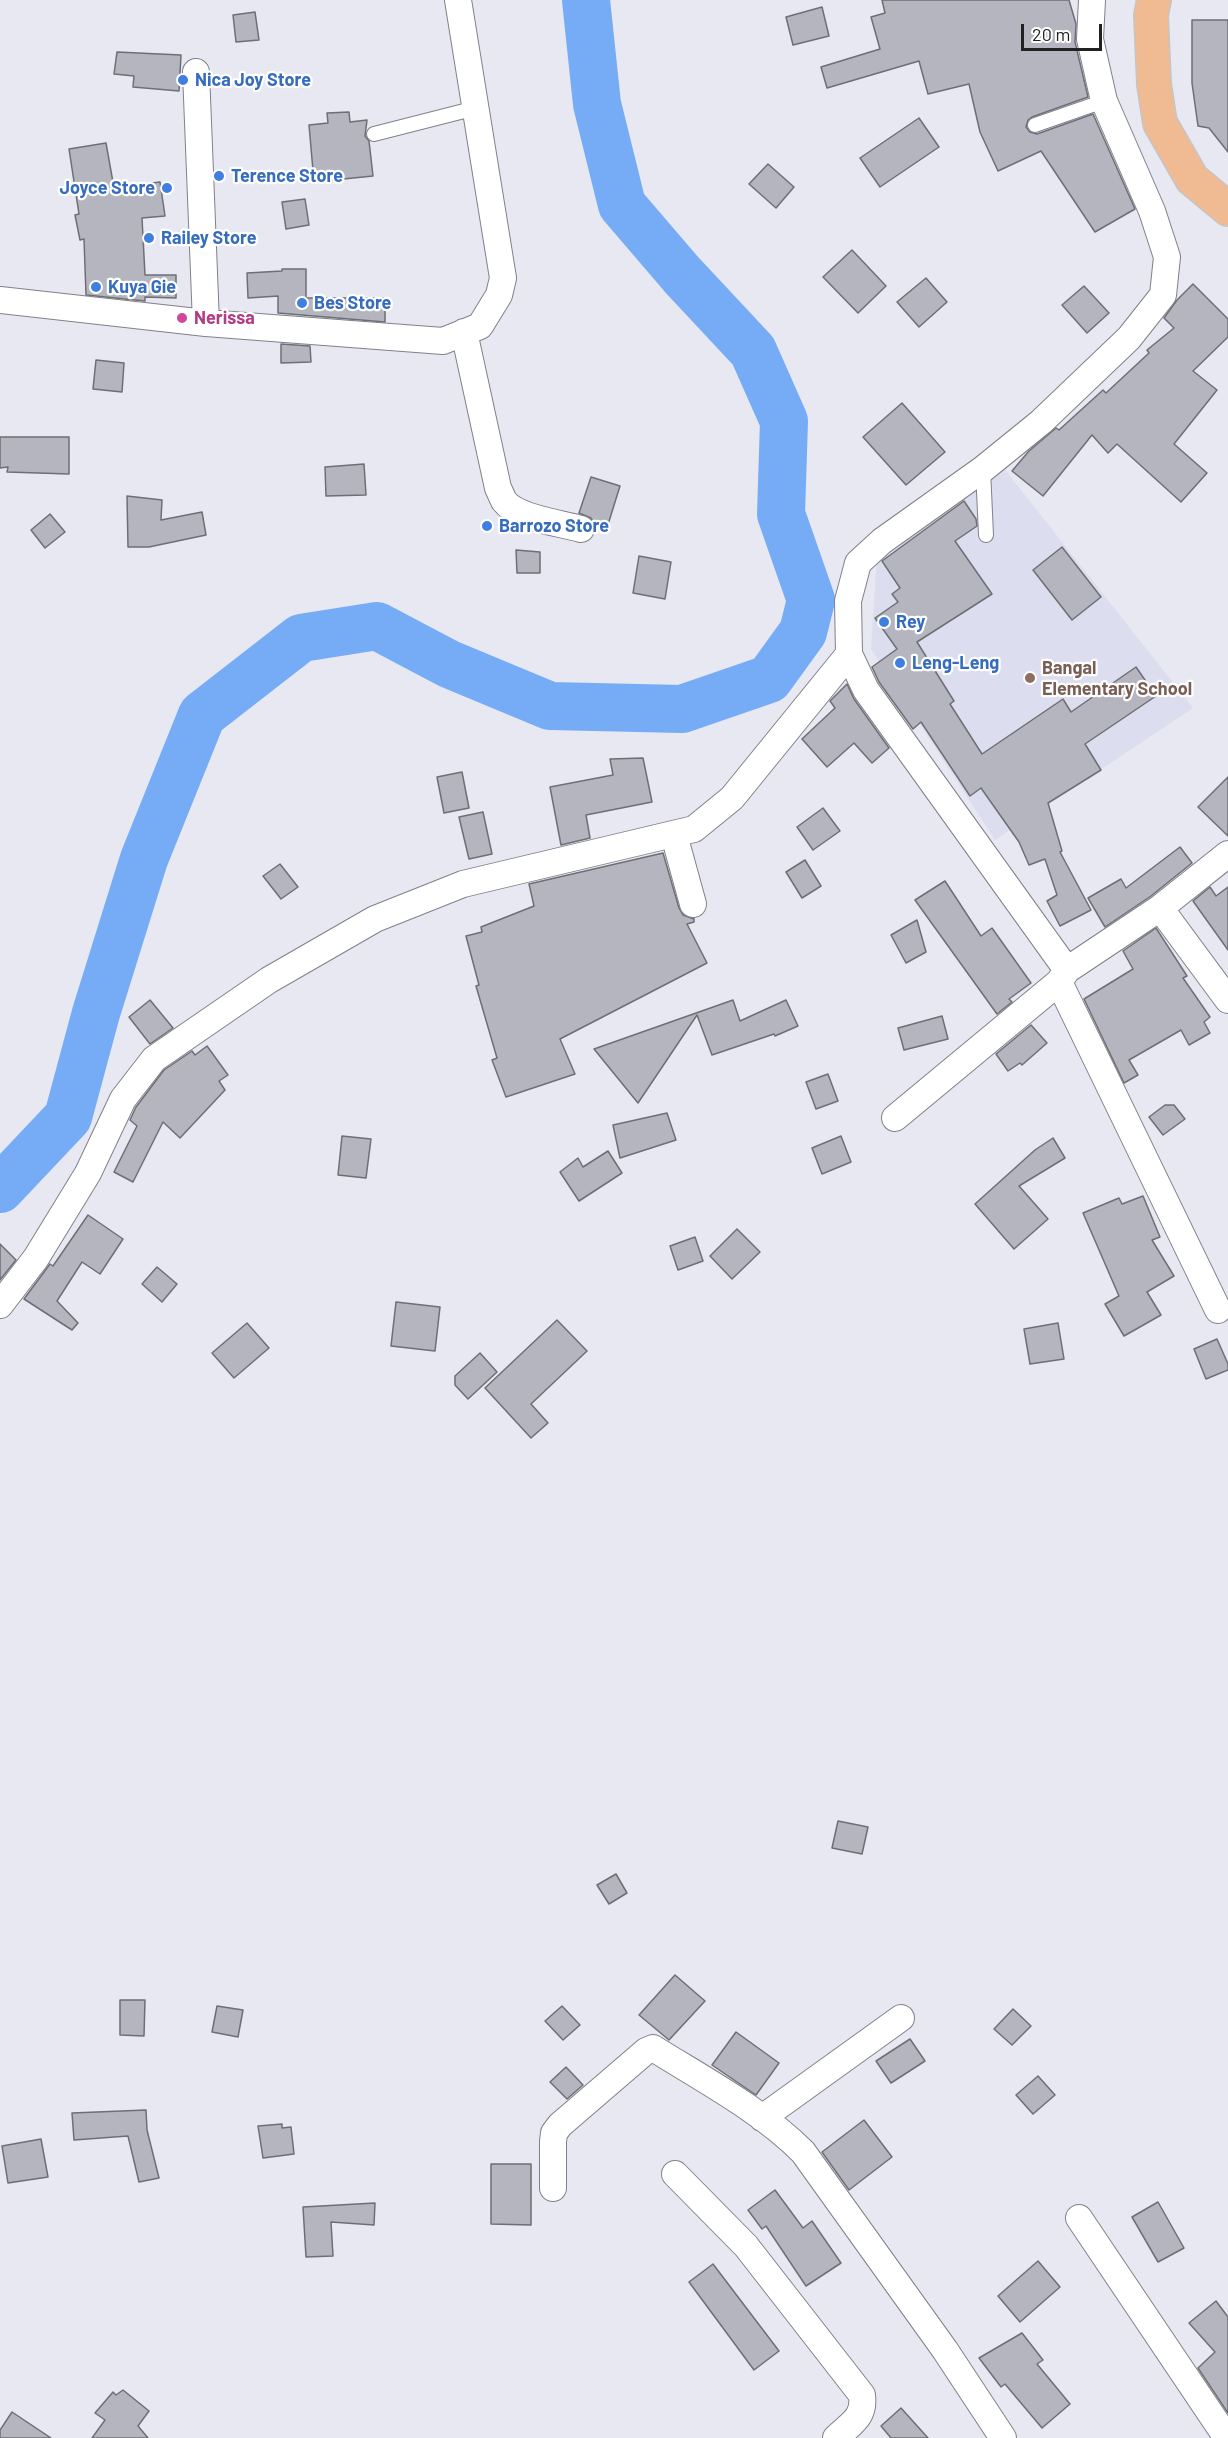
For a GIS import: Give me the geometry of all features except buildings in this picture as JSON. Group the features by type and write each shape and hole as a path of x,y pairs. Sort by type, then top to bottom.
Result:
{"highway":[{"path":"1154,0 1151,15 1154,84 1160,123 1192,179 1228,209"}],"street":[{"path":"0,300 206,323 443,341 480,326 499,296 503,278 458,0"},
{"path":"1092,0 1090,39 1104,101 1152,211 1167,257 1163,295 1129,338 1041,422 983,469 882,542 858,563 848,601 849,654 866,690 1063,976 1218,1310"},
{"path":"196,72 206,323"},
{"path":"464,332 498,488 504,501 514,510 527,515 580,529"},
{"path":"0,1305 36,1258 88,1173 123,1099 154,1059 269,980 375,919 463,884 694,829 732,798 849,654"},
{"path":"674,835 693,904"},
{"path":"895,1118 1063,976 1160,908 1228,854"},
{"path":"1160,908 1228,1000"},
{"path":"762,2118 902,2018"},
{"path":"553,2188 554,2133 628,2066 653,2048 785,2134 817,2170 945,2350 1003,2438"},
{"path":"675,2174 746,2246 862,2395 864,2407 861,2414 836,2438"},
{"path":"1079,2218 1227,2438"}],"lane":[{"path":"1035,125 1104,101"},
{"path":"374,134 476,108"},
{"path":"983,469 986,536"}],"shaded area":[{"name":"Bangal Elementary School","path":"1002,466 1193,708 995,840 871,649 877,557"}],"waterway":[{"path":"0,1189 68,1117 96,1013 144,859 202,715 301,638 377,626 449,664 550,706 682,709 769,679 803,632 811,600 781,514 784,421 753,351 682,275 622,205 597,104 586,0"}],"place":[{"name":"Nica Joy Store","path":"183,80"},
{"name":"Terence Store","path":"219,176"},
{"name":"Joyce Store","path":"167,188"},
{"name":"Railey Store","path":"149,238"},
{"name":"Kuya Gie","path":"96,287"},
{"name":"Bes Store","path":"302,303"},
{"name":"Nerissa","path":"182,318"},
{"name":"Barrozo Store","path":"487,526"},
{"name":"Rey","path":"884,622"},
{"name":"Leng-Leng","path":"900,663"},
{"name":"Bangal Elementary School","path":"1030,678"}]}
